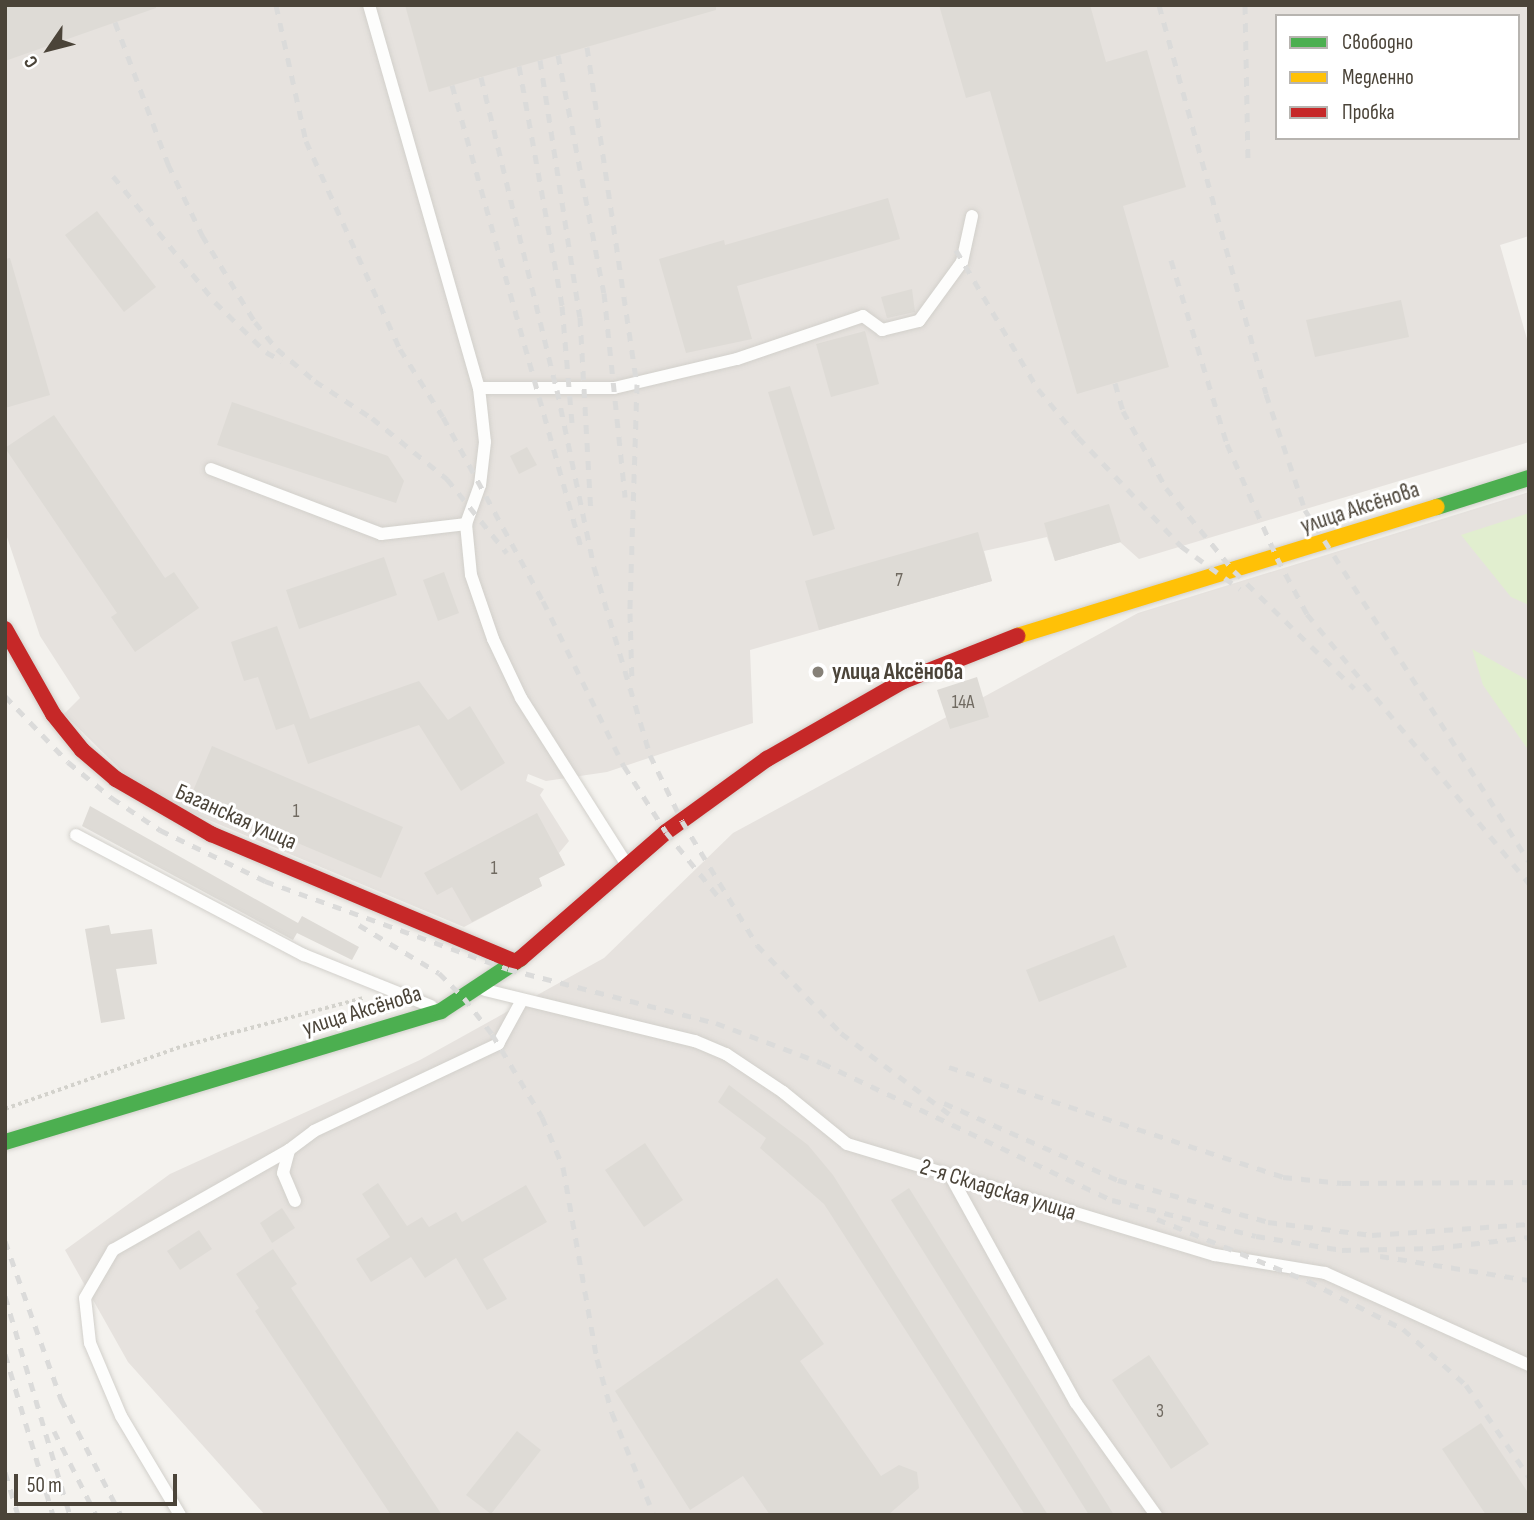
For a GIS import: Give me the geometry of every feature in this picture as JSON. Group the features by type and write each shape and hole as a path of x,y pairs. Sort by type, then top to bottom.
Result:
{"street":[{"name":"улица Аксёнова","path":"5,1142 441,1010 482,989 627,866 767,760 903,681 1054,621 1234,572 1529,478"},
{"name":"Баганская улица","path":"5,629 53,714 82,750 125,786 211,834 515,962"}],"lane":[{"path":"369,5 479,388 485,442 480,485 466,524 471,575 493,639 561,766 627,866"},
{"path":"479,388 614,388 737,359 863,316 882,330 919,321 962,262 972,216"},
{"path":"211,469 381,534 466,524"},
{"path":"76,835 304,955 441,1010"},
{"name":"2-я Складская улица","path":"482,989 695,1041 726,1054 783,1092 847,1144 1215,1255 1325,1273 1529,1365"},
{"path":"180,1515 121,1416 90,1343 85,1298 113,1250 289,1150 314,1131 498,1044 522,1000"},
{"path":"289,1150 283,1174 295,1201"},
{"path":"950,1175 1076,1403 1156,1515"}],"path":[{"path":"5,1109 37,1100 183,1046 393,991"}],"shaded area":[{"path":"5,5 1529,5 1529,236 1500,245 1529,346 1529,442 1139,559 1120,542 1055,561 1047,537 984,551 992,581 750,650 753,723 607,772 546,781 528,774 526,781 544,789 540,795 569,841 559,853 565,865 539,878 542,886 464,927 185,810 126,775 64,714 80,698 40,636 5,531"},
{"path":"1529,492 1529,1515 265,1515 128,1362 65,1250 170,1174 420,1060 604,958 733,833 1138,613"}],"green space":[{"path":"1529,513 1529,605 1511,597 1461,535"},
{"path":"1472,649 1529,681 1529,751 1483,685"}],"building":[{"path":"5,5 156,5 156,8 5,61"},
{"path":"405,5 716,5 716,10 429,92"},
{"path":"939,5 1090,5 1106,62 1147,50 1186,187 1123,206 1169,367 1077,394 990,91 966,98"},
{"path":"888,198 900,239 737,286 752,339 686,353 659,259 724,240 725,245"},
{"path":"97,211 156,287 124,312 65,235"},
{"path":"10,258 50,395 5,408 5,259"},
{"path":"912,289 915,312 887,318 881,297"},
{"path":"1401,300 1409,337 1315,357 1306,320"},
{"path":"865,331 879,384 831,397 816,344"},
{"path":"790,386 835,529 813,536 768,392"},
{"path":"232,402 388,456 404,481 396,503 217,445"},
{"path":"54,415 165,578 174,572 199,608 135,652 111,617 117,613 5,448"},
{"path":"527,447 537,465 519,474 510,456"},
{"path":"1109,504 1121,542 1055,561 1044,523"},
{"path":"978,532 992,581 819,630 805,581"},
{"path":"384,557 397,595 299,629 286,590"},
{"path":"444,572 459,613 438,621 423,580"},
{"path":"277,626 310,719 419,681 448,720 470,706 505,763 461,791 419,725 308,764 294,724 276,730 258,677 244,681 231,642"},
{"path":"977,677 989,717 950,729 937,690"},
{"path":"212,746 403,827 381,878 190,798"},
{"path":"90,806 298,923 302,916 359,947 352,960 297,933 293,940 82,826"},
{"path":"537,813 565,865 539,878 542,886 472,922 452,887 437,895 424,873"},
{"path":"109,925 111,934 152,929 157,964 116,969 125,1019 101,1023 85,929"},
{"path":"1114,935 1127,967 1039,1002 1026,970"},
{"path":"729,1085 808,1145 833,1175 1048,1515 1025,1515 824,1204 760,1148 766,1138 718,1102"},
{"path":"645,1143 683,1200 644,1227 605,1170"},
{"path":"378,1183 407,1226 422,1217 429,1227 456,1212 462,1222 526,1185 547,1222 483,1259 507,1299 487,1310 456,1258 425,1278 411,1257 371,1282 356,1259 390,1237 362,1194"},
{"path":"909,1188 1114,1515 1089,1515 891,1200"},
{"path":"282,1208 295,1228 272,1243 260,1223"},
{"path":"199,1230 212,1249 180,1270 167,1251"},
{"path":"273,1249 297,1284 291,1288 442,1515 391,1515 255,1311 259,1308 236,1274"},
{"path":"777,1278 824,1344 800,1361 881,1476 899,1465 917,1472 919,1488 888,1515 770,1515 743,1476 690,1510 615,1391"},
{"path":"1149,1355 1209,1444 1171,1469 1112,1380"},
{"path":"1481,1423 1529,1494 1529,1515 1486,1515 1442,1449"},
{"path":"517,1431 541,1450 491,1514 466,1495"}],"railway":[{"path":"276,5 306,141 400,349 443,417 543,601 624,766 666,832 720,899"},
{"path":"1159,5 1266,394 1305,510 1529,861"},
{"path":"1245,5 1248,158"},
{"path":"115,22 168,164 202,235 255,322 277,349 315,381 372,418 447,479 507,553"},
{"path":"587,47 637,384 630,613 632,684"},
{"path":"558,55 604,293 625,497"},
{"path":"540,60 580,317 591,512"},
{"path":"519,66 562,306 572,423"},
{"path":"481,77 557,390 594,567 650,755 682,821 757,945 841,1033 952,1116"},
{"path":"452,85 582,550"},
{"path":"113,176 215,302 266,352 282,361"},
{"path":"956,250 1038,389 1078,437 1181,546 1240,589"},
{"path":"1171,260 1227,444 1277,558 1307,614 1529,883"},
{"path":"1115,383 1123,411 1166,488 1234,571 1354,688"},
{"path":"5,696 68,762 112,798 160,830 265,881 508,969 716,1023 822,1063 1112,1200 1256,1236 1342,1250 1435,1248 1529,1237"},
{"path":"359,925 439,973 464,998 492,1034 542,1117 563,1167 597,1359 612,1413 654,1515"},
{"path":"949,1067 1283,1177 1342,1183 1529,1182"},
{"path":"944,1103 1118,1180 1268,1222 1372,1235 1529,1224"},
{"path":"1157,1219 1308,1281 1403,1329 1466,1385 1529,1477"},
{"path":"5,1241 61,1399 121,1515"},
{"path":"1380,1256 1529,1280"},
{"path":"5,1296 70,1515"},
{"path":"5,1354 53,1515"},
{"path":"54,1431 96,1515"},
{"path":"5,1472 18,1515"}],"traffic: fast":[{"path":"1437,507 1529,478"},
{"path":"5,1142 441,1011 520,959"}],"traffic: slow":[{"path":"1017,636 1437,507"}],"traffic: jam":[{"path":"5,629 53,714 82,750 116,779 211,834 515,962"},
{"path":"520,959 666,832 767,759 903,681 1017,636"}],"place":[{"name":"улица Аксёнова","path":"818,672"}]}
